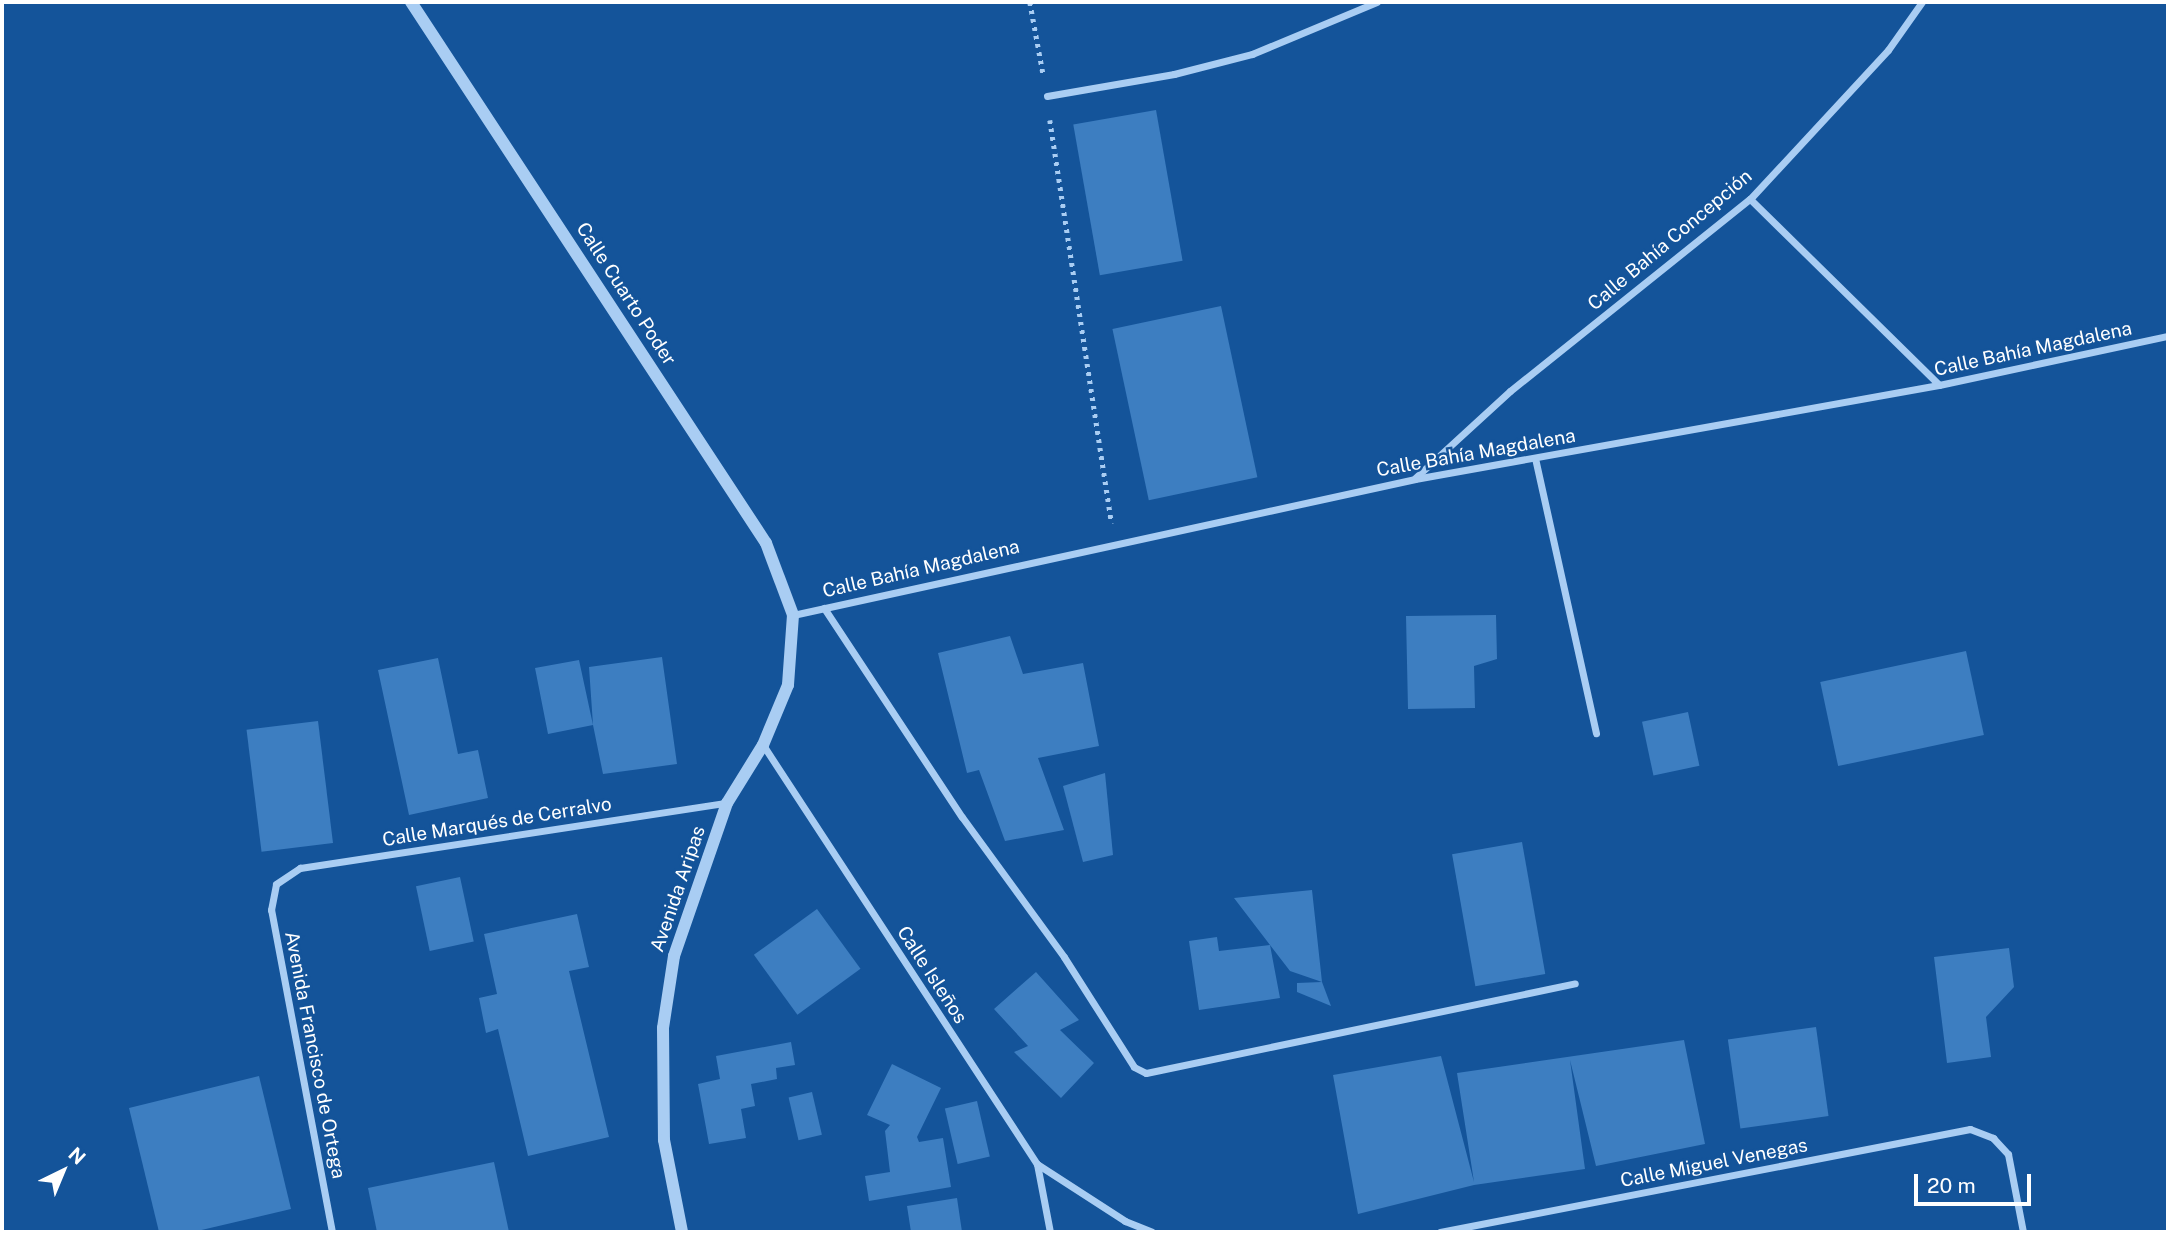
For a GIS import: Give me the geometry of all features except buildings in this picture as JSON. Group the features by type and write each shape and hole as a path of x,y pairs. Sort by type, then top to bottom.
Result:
{"street":[{"name":"Calle Cuarto Poder","path":"411,2 766,543 793,615"},
{"path":"1047,96 1174,74 1252,54 1377,2"},
{"name":"Calle Bahía Concepción","path":"1415,479 1510,391 1749,199 1888,50 1922,2"},
{"path":"1749,199 1939,386"},
{"name":"Calle Bahía Magdalena","path":"793,615 1115,541 1415,479 1939,386 2168,337"},
{"path":"1535,458 1596,733"},
{"path":"824,608 962,817 1064,957 1124,1055 1146,1073 1575,983"},
{"name":"Avenida Aripas","path":"682,1232 664,1140 663,1028 674,956 727,803 763,745 788,685 793,615"},
{"name":"Calle Isleños","path":"763,745 1037,1164 1050,1232"},
{"name":"Calle Marqués de Cerralvo","path":"276,884 300,868 727,803"},
{"name":"Avenida Francisco de Ortega","path":"276,884 271,910 332,1232"},
{"name":"Calle Miguel Venegas","path":"1440,1232 1970,1129 1993,1138 2007,1154 2023,1232"},
{"path":"1037,1164 1125,1221 1152,1232"}],"path":[{"path":"1030,2 1047,96 1115,541"}]}
